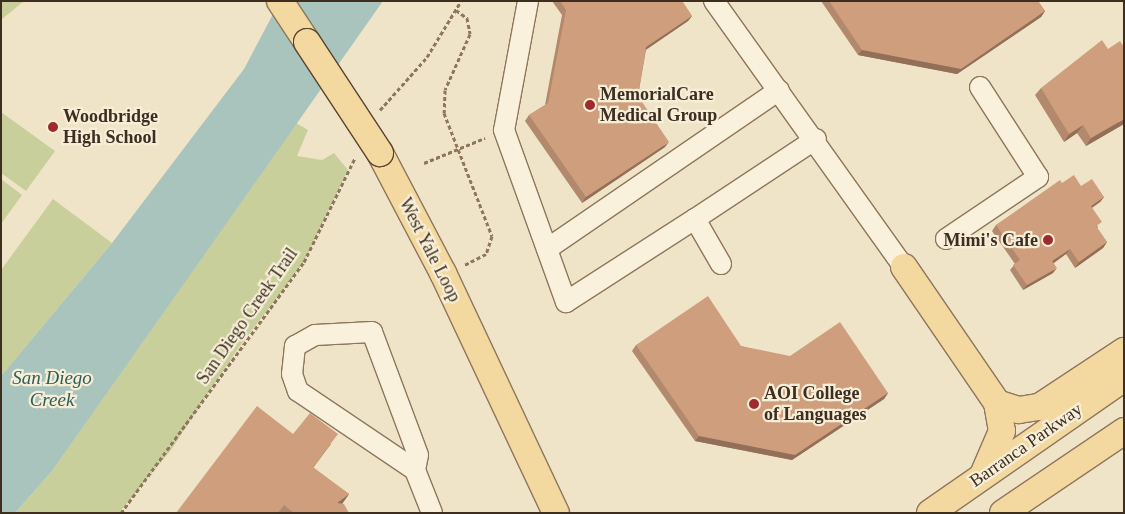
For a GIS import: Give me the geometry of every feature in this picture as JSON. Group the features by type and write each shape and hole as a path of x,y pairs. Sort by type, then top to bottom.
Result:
{"main road":[{"name":"West Yale Loop","path":"280,1 369,153 443,273 554,512"},
{"path":"904,267 997,403 1002,431 983,475"},
{"path":"997,403 1019,410 1039,407 1124,351"},
{"name":"Barranca Parkway","path":"930,513 1124,378"},
{"path":"1003,513 1124,431"}],"lane":[{"path":"528,1 504,130 566,302 816,139"},
{"path":"714,1 816,139 904,267"},
{"path":"946,239 1038,177 980,87"},
{"path":"547,249 779,90"},
{"path":"695,219 721,264"},
{"path":"415,470 298,390 292,374 294,346 315,335 372,332 418,455 415,470 432,513"}],"path":[{"path":"375,118 384,101 427,57 462,1"},
{"path":"443,273 478,260 492,244 455,147 443,101 471,27 456,10"},
{"path":"424,163 455,147 481,139"},
{"name":"San Diego Creek Trail","path":"121,513 304,262 369,153"}],"green space":[{"path":"1,1 24,1 1,20"},
{"path":"1,112 55,151 26,191 1,173"},
{"path":"296,123 308,130 297,156 322,160 334,153 348,170 304,262 239,347 171,450 119,513 15,513 52,471"},
{"path":"1,179 22,195 1,224"},
{"path":"53,199 112,243 1,376 1,270"}],"water":[{"name":"San Diego Creek","path":"280,1 383,1 52,471 15,513 1,513 1,376 112,243 244,69"}],"building":[{"name":"MemorialCare Medical Group","path":"560,1 682,1 692,16 646,47 638,96 669,142 586,197 529,115 548,103 566,10"},
{"path":"829,1 1038,1 1045,11 961,69 862,50"},
{"path":"1102,40 1108,49 1120,41 1124,47 1124,119 1091,138 1083,125 1069,134 1041,88"},
{"name":"Mimi's Cafe","path":"1074,175 1081,186 1092,179 1104,197 1091,206 1102,222 1096,226 1107,242 1079,262 1070,249 1052,261 1057,268 1027,285 1013,265 1020,260 996,225 1060,180 1062,183"},
{"path":"708,296 741,346 790,356 840,322 888,393 795,455 699,436 636,345"},
{"path":"257,406 293,434 310,413 338,434 313,467 349,494 337,503 344,504 349,513 294,513 284,505 278,513 176,513"}],"place":[{"name":"MemorialCare Medical Group","path":"590,105"},
{"name":"Woodbridge High School","path":"53,127"},
{"name":"Mimi's Cafe","path":"1048,240"},
{"name":"AOI College of Languages","path":"754,404"}]}
